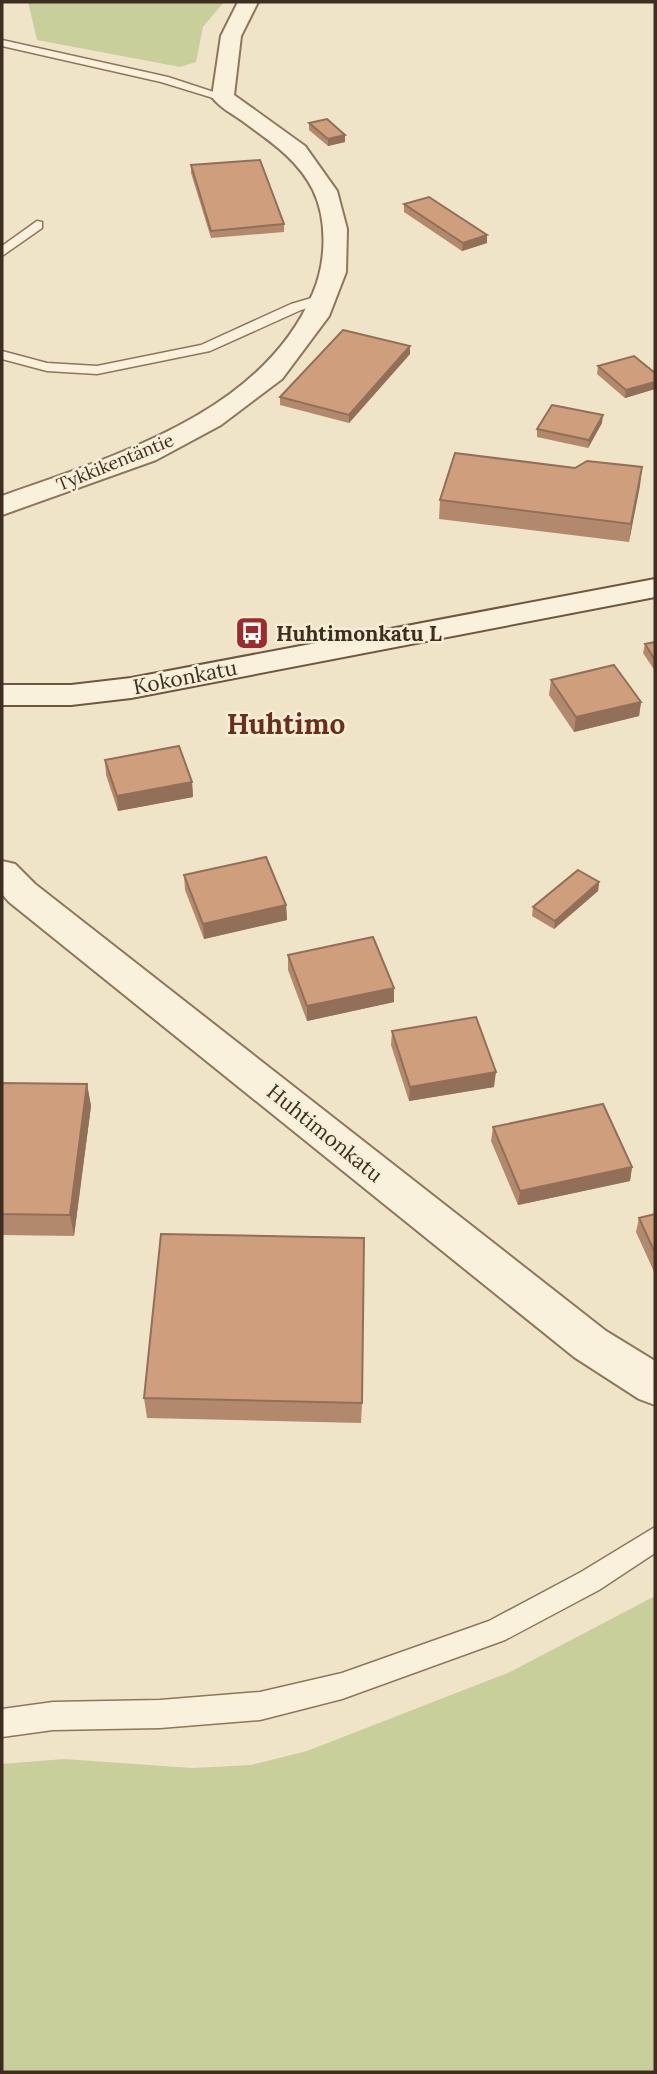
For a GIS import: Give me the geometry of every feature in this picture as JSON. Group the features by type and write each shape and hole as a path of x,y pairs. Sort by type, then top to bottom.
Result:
{"street":[{"path":"223,97 228,47 234,20 248,2"},
{"name":"Tykkikentäntie","path":"2,506 146,454 211,419 273,373 316,316 334,272 335,261 335,229 325,191 297,151 223,97"},
{"name":"Kokonkatu","path":"2,695 71,695 131,688 655,588"},
{"name":"Huhtimonkatu","path":"2,873 580,1336 655,1385"}],"lane":[{"path":"2,43 164,79 223,97"},
{"path":"2,252 37,225"},
{"path":"2,355 47,367 97,370 205,348 296,307 325,298"},
{"path":"2,1723 53,1716 160,1714 260,1706 342,1686 496,1632 590,1581 655,1539"}],"green space":[{"path":"28,2 224,2 203,27 196,62 180,67 37,40"},
{"path":"655,1596 655,2072 2,2072 2,1764 64,1759 192,1768 251,1765 307,1751 510,1672"}],"building":[{"path":"327,119 345,135 328,139 309,123"},
{"path":"260,160 284,224 211,231 191,165"},
{"path":"429,197 487,235 463,243 404,204"},
{"path":"343,330 410,346 349,415 280,397"},
{"path":"634,356 655,373 655,382 626,390 598,366"},
{"path":"552,405 603,415 589,440 537,429"},
{"path":"455,453 575,468 587,461 642,467 631,524 440,500"},
{"path":"655,642 655,660 645,644"},
{"path":"614,665 641,702 576,717 551,680"},
{"path":"179,746 192,782 117,796 105,760"},
{"path":"266,857 286,905 203,924 184,875"},
{"path":"578,870 599,882 555,921 533,907"},
{"path":"373,937 394,988 307,1006 288,955"},
{"path":"476,1017 496,1072 410,1087 392,1031"},
{"path":"2,1083 87,1084 70,1215 2,1214"},
{"path":"603,1104 632,1167 520,1191 493,1127"},
{"path":"655,1214 655,1253 639,1218"},
{"path":"161,1234 364,1238 362,1403 144,1398"}],"place":[{"name":"Huhtimonkatu L","path":"252,633"}],"district":[{"name":"Huhtimo","path":"286,724"}]}
